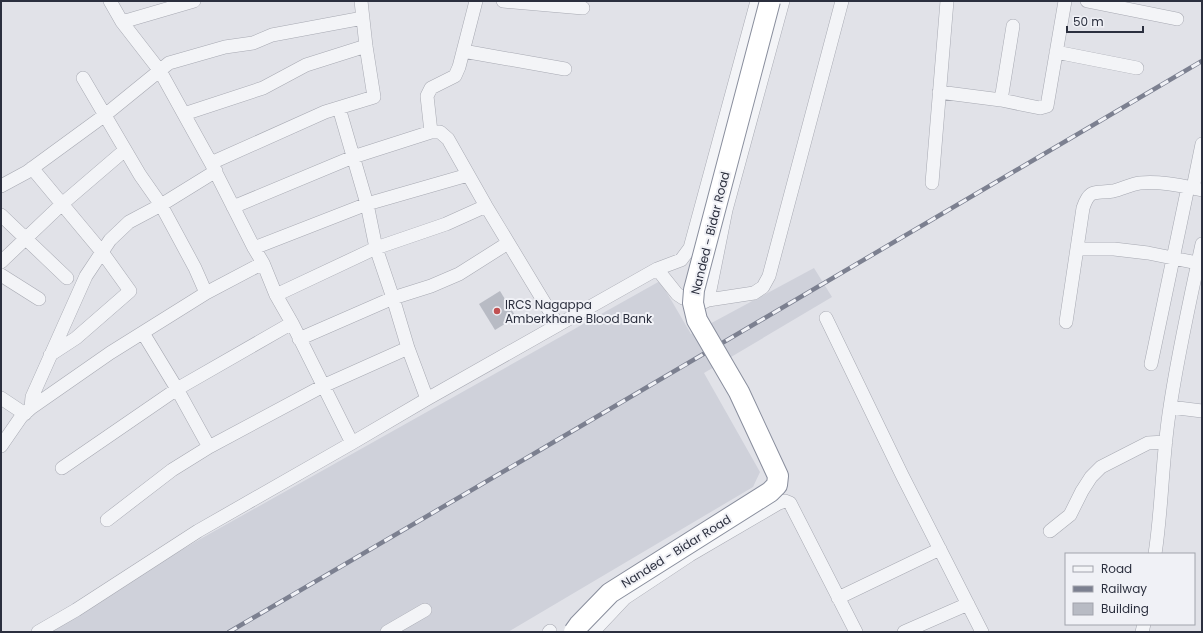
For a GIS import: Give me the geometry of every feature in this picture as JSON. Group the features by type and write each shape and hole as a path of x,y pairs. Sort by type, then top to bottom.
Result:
{"highway":[{"name":"Nanded - Bidar Road","path":"574,632 610,593 770,492 777,486 778,476 739,392 697,320 693,303 694,290 770,1"}],"street":[{"path":"110,1 122,22 160,71 184,114 263,263 276,295 292,323 352,443"},
{"path":"122,22 194,1"},
{"path":"28,411 32,397 50,355 86,276 110,240 129,222 161,205 213,167 325,112 374,97 366,46 362,1"},
{"path":"431,132 428,96 431,88 455,76 459,67 476,1"},
{"path":"503,1 583,8"},
{"path":"38,632 76,610 198,531 558,325 657,270 681,260 690,248 758,1"},
{"path":"708,300 726,210 783,1"},
{"path":"657,270 677,294 683,298 704,302 708,300 754,293 763,287 769,276 842,1"},
{"path":"932,183 947,1"},
{"path":"940,92 1000,100 1040,108 1047,106 1065,1"},
{"path":"1087,1 1178,19"},
{"path":"1,186 32,168 105,115 169,63 225,47 253,43 272,35 363,18"},
{"path":"1000,100 1013,26"},
{"path":"184,114 263,88 306,65 366,46"},
{"path":"463,51 565,69"},
{"path":"1056,52 1137,68"},
{"path":"83,78 140,175 161,205 196,268 206,294"},
{"path":"339,108 367,204 376,248 394,298 408,348 427,399"},
{"path":"233,207 353,157 431,132 440,132 448,140 558,325"},
{"path":"1,262 62,204 125,150"},
{"path":"1151,364 1173,258 1194,188 1201,150"},
{"path":"32,168 102,252 130,291 76,338 50,355"},
{"path":"254,248 367,204 468,175"},
{"path":"1066,322 1083,208 1086,199 1090,194 1100,191 1114,191 1140,183 1161,183 1194,188"},
{"path":"276,295 376,248 446,224 486,206"},
{"path":"1,215 67,278"},
{"path":"299,339 394,298 431,286 459,274 508,243"},
{"path":"1155,553 1159,528 1170,407 1189,305 1200,263 1202,244"},
{"path":"1077,249 1114,249 1200,263"},
{"path":"1,446 28,411 110,353 206,294 263,263"},
{"path":"1,275 40,299"},
{"path":"826,318 982,632"},
{"path":"62,468 177,389 292,323"},
{"path":"143,333 177,389 209,447"},
{"path":"107,520 172,470 209,447 323,386 408,348"},
{"path":"1,398 28,411"},
{"path":"1170,407 1202,411"},
{"path":"1050,531 1070,515 1091,477 1101,467 1148,443 1166,442"},
{"path":"593,632 625,598 690,555 778,503 785,501 790,503 856,632"},
{"path":"838,598 940,550"},
{"path":"904,632 968,604"},
{"path":"387,632 425,610"}],"shaded area":[{"path":"814,268 832,297 704,373 760,472 753,487 508,632 43,632 195,542 660,281 691,334"}],"building":[{"name":"IRCS Nagappa Amberkhane Blood Bank","path":"500,291 516,317 495,330 479,304"}],"railway":[{"path":"229,632 1202,61"}],"place":[{"name":"IRCS Nagappa Amberkhane Blood Bank","path":"497,311"}]}
